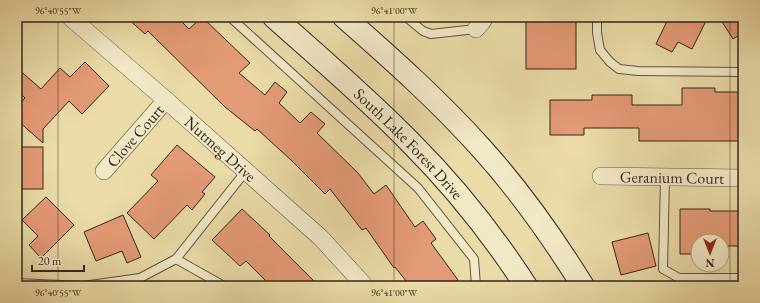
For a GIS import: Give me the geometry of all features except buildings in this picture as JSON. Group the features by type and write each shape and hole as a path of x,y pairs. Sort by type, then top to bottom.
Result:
{"main road":[{"name":"South Lake Forest Drive","path":"274,17 376,109 411,143 472,212 511,263 526,286"},
{"path":"344,17 395,61 483,150 536,215 583,286"}],"street":[{"name":"Nutmeg Drive","path":"70,17 321,238 365,286"},
{"name":"Clove Court","path":"104,171 166,100"},
{"name":"Geranium Court","path":"601,176 743,178"}],"lane":[{"path":"230,17 418,188 474,259 476,286"},
{"path":"406,17 423,31 431,34 480,23"},
{"path":"597,17 597,33 600,50 610,62 619,69 638,71 743,72"},
{"path":"17,283 83,286 140,278 176,259 246,171"},
{"path":"665,177 663,269 679,278 743,278"},
{"path":"176,259 224,286"}]}
